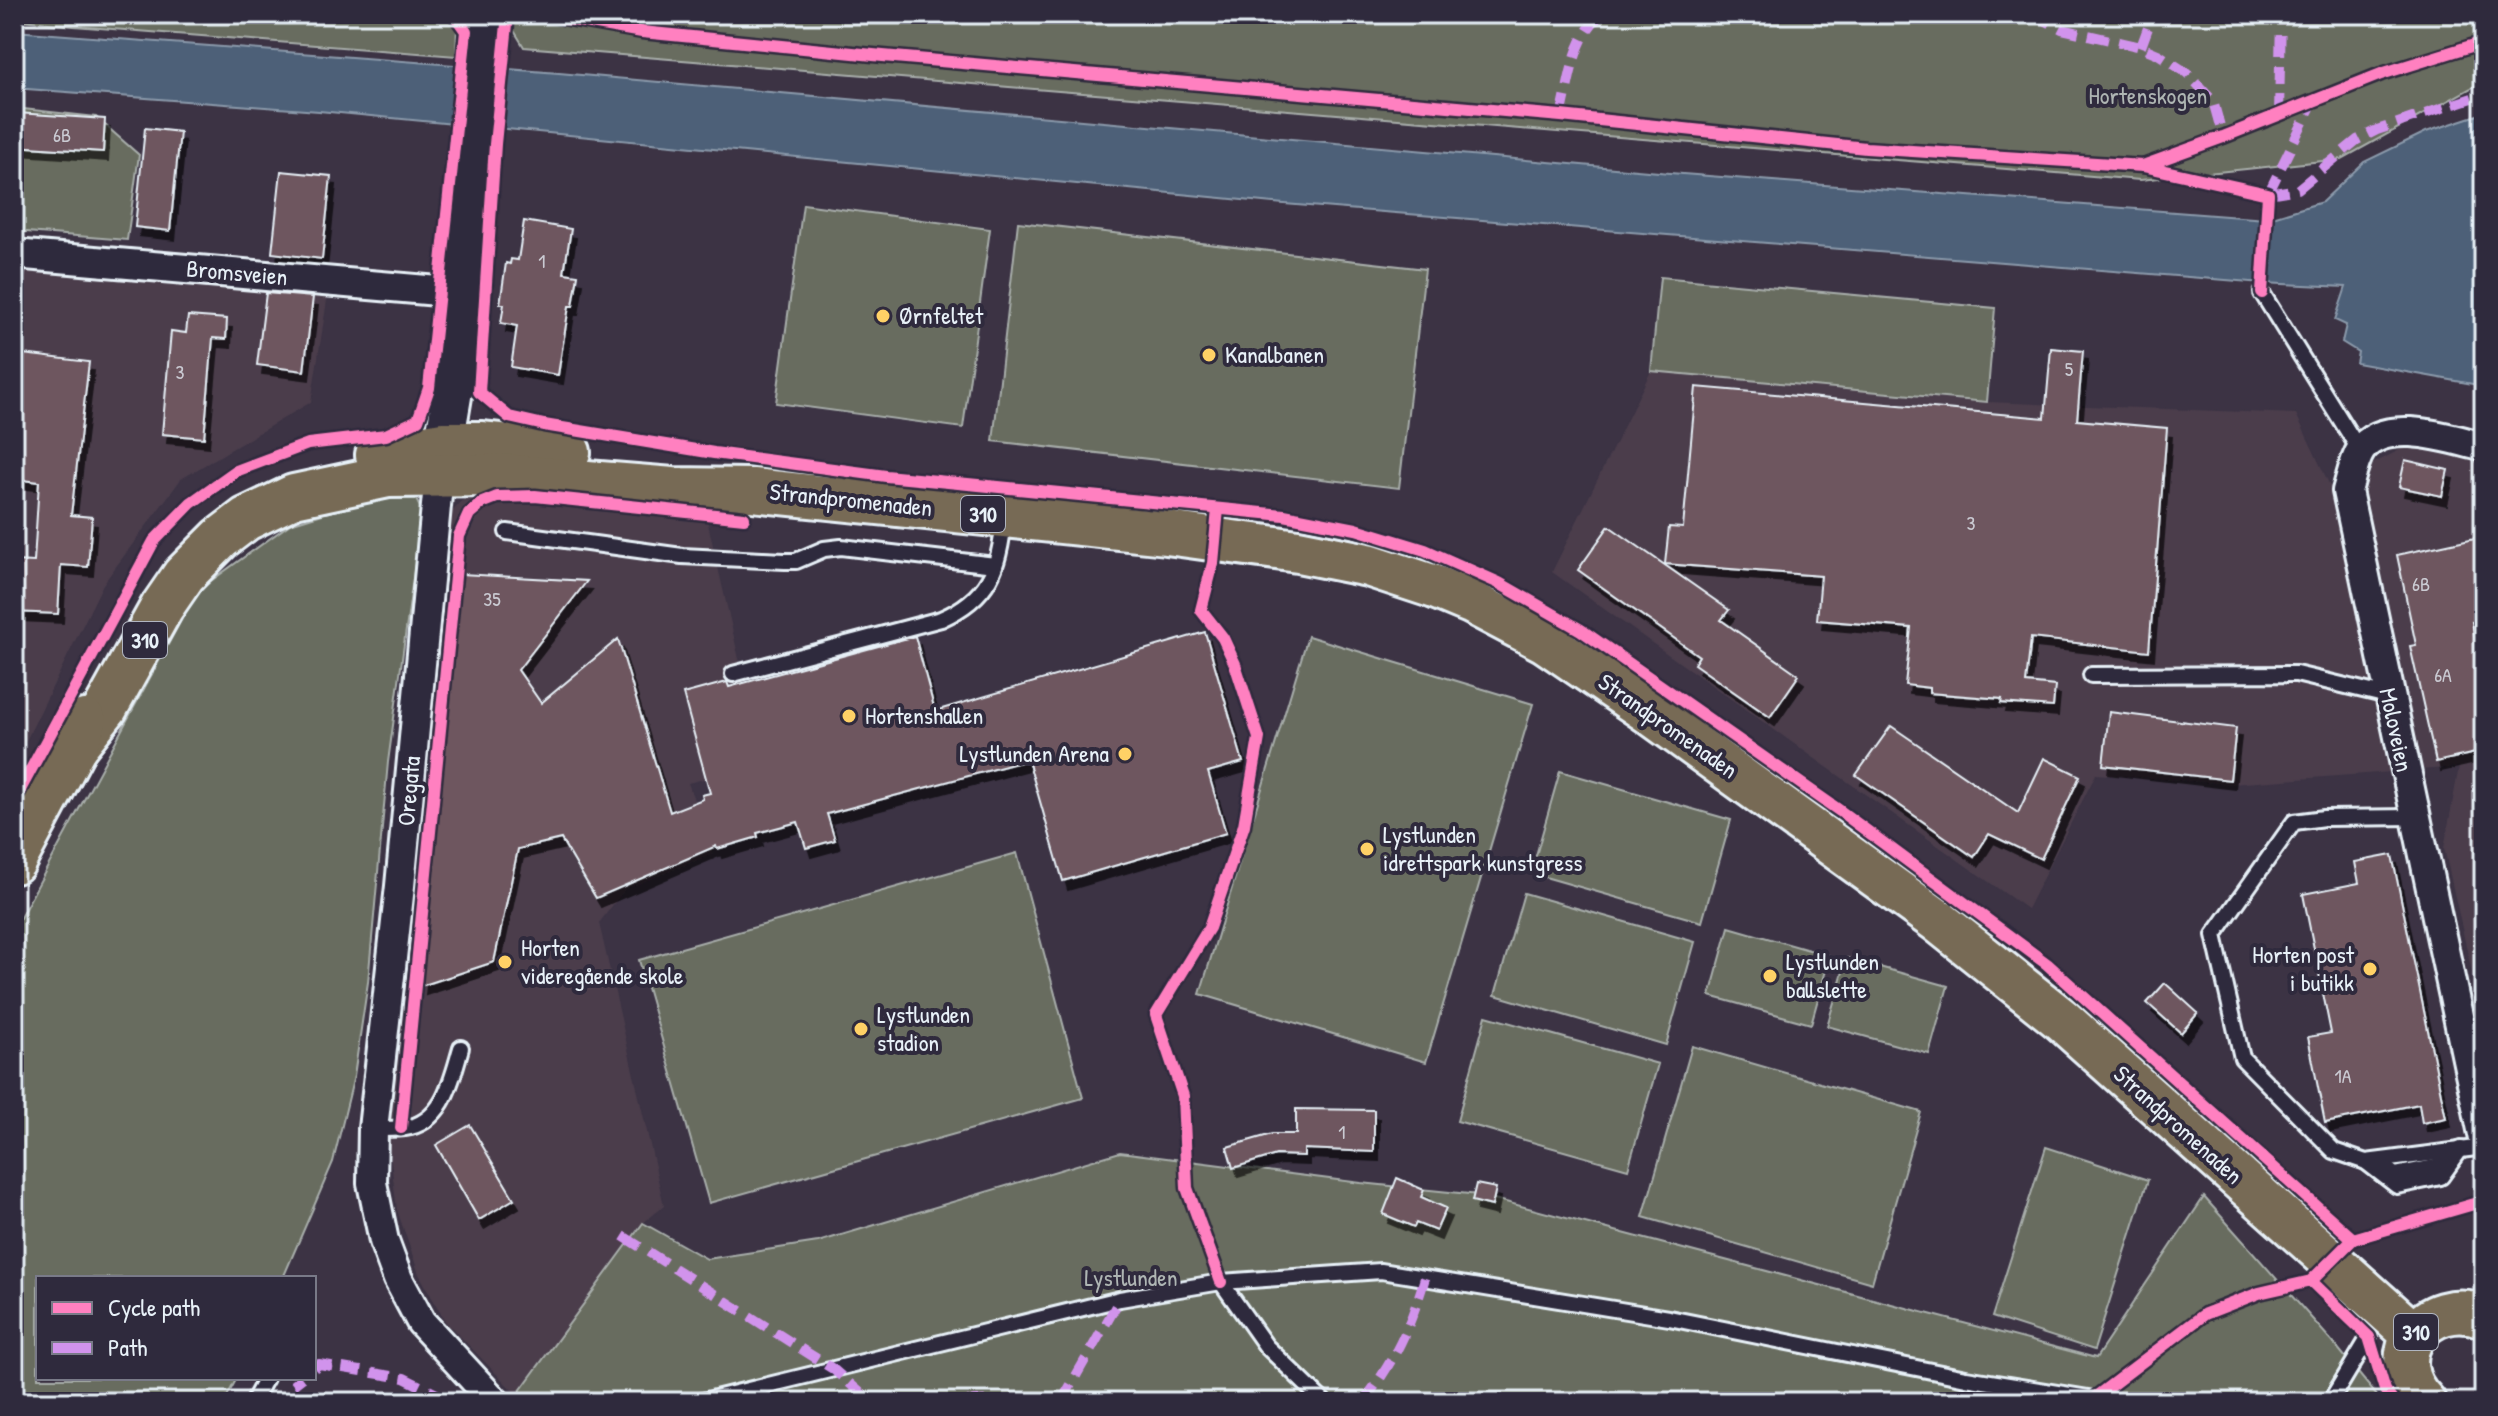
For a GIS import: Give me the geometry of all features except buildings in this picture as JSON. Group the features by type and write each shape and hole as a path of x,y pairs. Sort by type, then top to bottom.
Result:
{"main road":[{"name":"Oregata","path":"441,459 453,390 484,23"},
{"name":"Strandpromenaden","path":"14,862 75,747 106,708 162,607 184,575 207,550 246,519 269,506 311,490 388,476 441,459 524,476 673,489 752,490 1167,533 1336,557 1435,587 1508,620 1545,641 1811,828 2002,971 2062,1020 2414,1335"},
{"name":"310","path":"2424,1402 2411,1386 2406,1369 2407,1351 2414,1335 2437,1314 2468,1310 2484,1315"}],"street":[{"name":"Bromsveien","path":"16,254 461,293"},
{"path":"2360,451 2375,435 2398,431 2484,447"},
{"name":"Moloveien","path":"2360,451 2347,491 2415,817 2465,1146"},
{"name":"Oregata","path":"441,459 373,1129 372,1183 376,1207 398,1279 421,1322 495,1402"}],"lane":[{"path":"14,284 16,254"},
{"path":"2262,293 2360,451"},
{"path":"733,674 941,619 962,610 989,583 1002,545 1004,516"},
{"path":"507,532 682,556 796,561 824,549 841,547 995,565"},
{"path":"2091,675 2296,674 2388,696"},
{"path":"2415,817 2324,818 2294,822 2214,935 2242,1058 2334,1151 2371,1162 2397,1186 2441,1177 2465,1146"},
{"path":"373,1129 408,1128 428,1118 442,1105 461,1048"},
{"path":"2371,1162 2465,1146 2484,1147"},
{"path":"699,1402 1120,1299 1221,1282 1381,1271 1669,1318 1966,1378 2113,1402"},
{"path":"1221,1282 1266,1346 1324,1402"},
{"path":"2330,1402 2369,1337"},
{"path":"253,1402 265,1380"}],"shaded area":[{"path":"14,255 330,281 311,402 181,479 103,584 14,765"},
{"path":"1651,371 1987,402 2296,414 2330,486 2417,441 2484,453 2484,1026 2444,848 2459,767 2231,784 2096,774 2027,909 1552,572"},
{"name":"Horten videregående skole","path":"502,489 706,515 763,764 688,783 713,854 625,889 599,923 664,1206 643,1223 517,1395 445,1321 419,1274 397,1210 388,1136 444,520 473,490"}],"green space":[{"path":"14,14 447,14 457,25 456,56 74,26 14,19"},
{"name":"Hortenskogen","path":"504,14 2484,14 2484,81 2342,159 2140,180 524,47"},
{"path":"14,108 96,117 139,155 127,240 14,231"},
{"name":"Ørnfeltet","path":"803,204 990,229 963,428 776,403"},
{"name":"Kanalbanen","path":"1018,222 1425,269 1399,488 993,441"},
{"path":"1660,277 1995,308 1987,402 1651,371"},
{"path":"397,491 415,497 422,512 388,762 368,982 354,1076 333,1162 284,1276 36,1276 36,1380 236,1380 224,1402 14,1402 14,929 197,591 290,524"},
{"name":"Lystlunden idrettspark kunstgress","path":"1308,636 1533,704 1426,1062 1200,994"},
{"path":"1560,771 1731,820 1702,922 1531,873"},
{"name":"Lystlunden stadion","path":"1017,853 1083,1098 709,1203 639,960"},
{"path":"1524,893 1695,942 1666,1045 1495,995"},
{"name":"Lystlunden ballslette","path":"1729,927 1830,956 1811,1024 1710,996"},
{"path":"1847,958 1948,986 1929,1054 1827,1026"},
{"path":"1486,1016 1658,1064 1628,1169 1457,1121"},
{"path":"1692,1046 1921,1112 1872,1283 1643,1217"},
{"path":"2046,1147 2148,1180 2094,1350 1992,1317"},
{"name":"Lystlunden","path":"1120,1152 1479,1195 2096,1358 2204,1197 2382,1402 524,1402 517,1395 643,1223 707,1259 818,1242"}],"water":[{"path":"14,31 559,73 1670,173 2266,219 2322,202 2364,162 2426,132 2484,113 2484,386 2356,363 2358,352 2342,342 2346,325 2335,320 2346,287 2263,283 1284,204 319,111 14,88"}],"marked path":[{"path":"1561,116 1579,47 1592,24 1602,14"},
{"path":"2033,14 2062,29 2141,47 2158,54 2187,73 2213,101 2223,137"},
{"path":"2141,47 2153,14"},
{"path":"2279,115 2281,14"},
{"path":"2268,194 2298,189 2357,140 2377,130 2484,94"},
{"path":"2268,194 2313,102"},
{"path":"623,1236 833,1369 871,1402"},
{"path":"1363,1402 1400,1343 1425,1278"},
{"path":"1061,1402 1120,1299"},
{"path":"316,1366 319,1364 404,1378 453,1402"},
{"path":"293,1385 299,1380"},
{"path":"965,1402 998,1402"}],"cycle path":[{"path":"14,801 154,541 191,503 236,471 308,444 386,435 418,420 429,388 466,31 454,14"},
{"path":"508,14 495,144 479,392 509,417 714,453 886,476 1284,515 1356,529 1425,550 1499,583 1581,630 1840,811 2047,964 2353,1239 2484,1201"},
{"path":"540,14 642,32 883,56 1561,116 1866,148 2143,166 2268,194 2262,293"},
{"path":"2143,166 2381,74 2484,42"},
{"path":"401,1128 459,536 469,514 482,503 497,497 535,496 744,518"},
{"path":"1218,509 1213,563 1201,610 1223,638 1235,664 1259,738 1244,825 1209,928 1156,1015 1183,1096 1187,1188 1221,1282"},
{"path":"2089,1402 2205,1314 2259,1293 2311,1281 2353,1239"},
{"path":"2311,1281 2369,1337 2385,1390 2393,1402"}],"place":[{"name":"Ørnfeltet","path":"883,316"},
{"name":"Kanalbanen","path":"1209,355"},
{"name":"Hortenshallen","path":"849,716"},
{"name":"Lystlunden Arena","path":"1125,754"},
{"name":"Lystlunden idrettspark kunstgress","path":"1367,849"},
{"name":"Horten videregående skole","path":"505,962"},
{"name":"Horten post i butikk","path":"2370,969"},
{"name":"Lystlunden ballslette","path":"1770,976"},
{"name":"Lystlunden stadion","path":"861,1029"}]}
